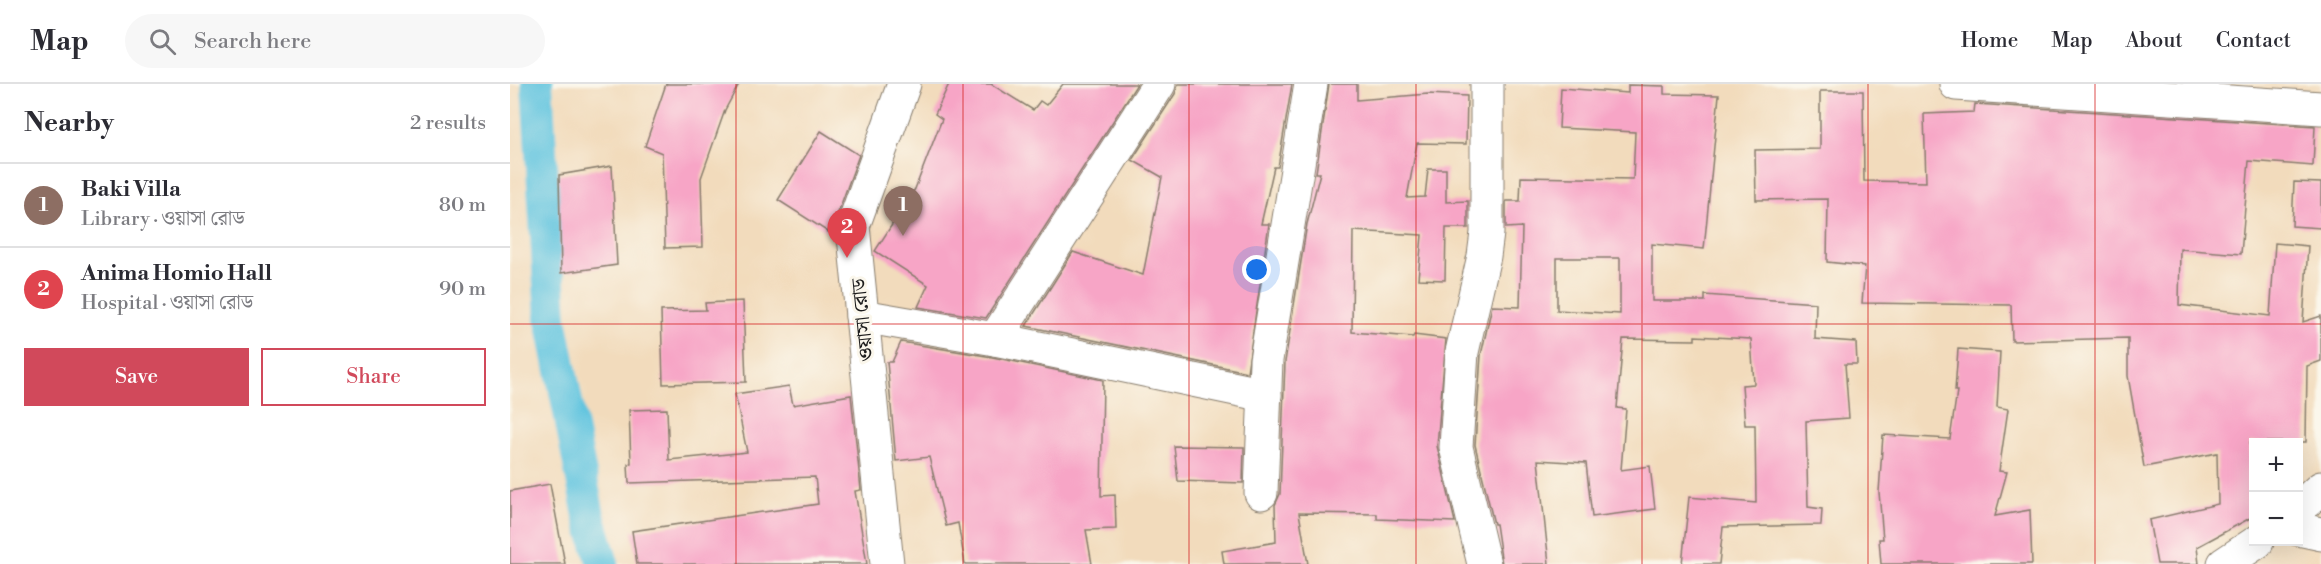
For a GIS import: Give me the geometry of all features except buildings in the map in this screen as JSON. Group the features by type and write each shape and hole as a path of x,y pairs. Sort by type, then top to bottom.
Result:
{"street":[{"name":"ওয়াসা রোড","path":"886,564 853,225 904,84"},
{"path":"995,339 1159,84"},
{"path":"1261,494 1266,360 1311,84"},
{"path":"1484,564 1456,447 1462,346 1484,256 1487,232 1487,84"},
{"path":"1956,84 2182,91 2321,108"},
{"path":"862,316 995,339 1265,395"},
{"path":"2303,504 2321,488"},
{"path":"2303,530 2321,534"},
{"path":"2224,564 2251,546"}],"waterway":[{"path":"537,84 551,319 589,516 603,564"}],"place":[{"name":"Baki Villa","path":"903,236"},
{"name":"Anima Homio Hall","path":"847,258"}]}
